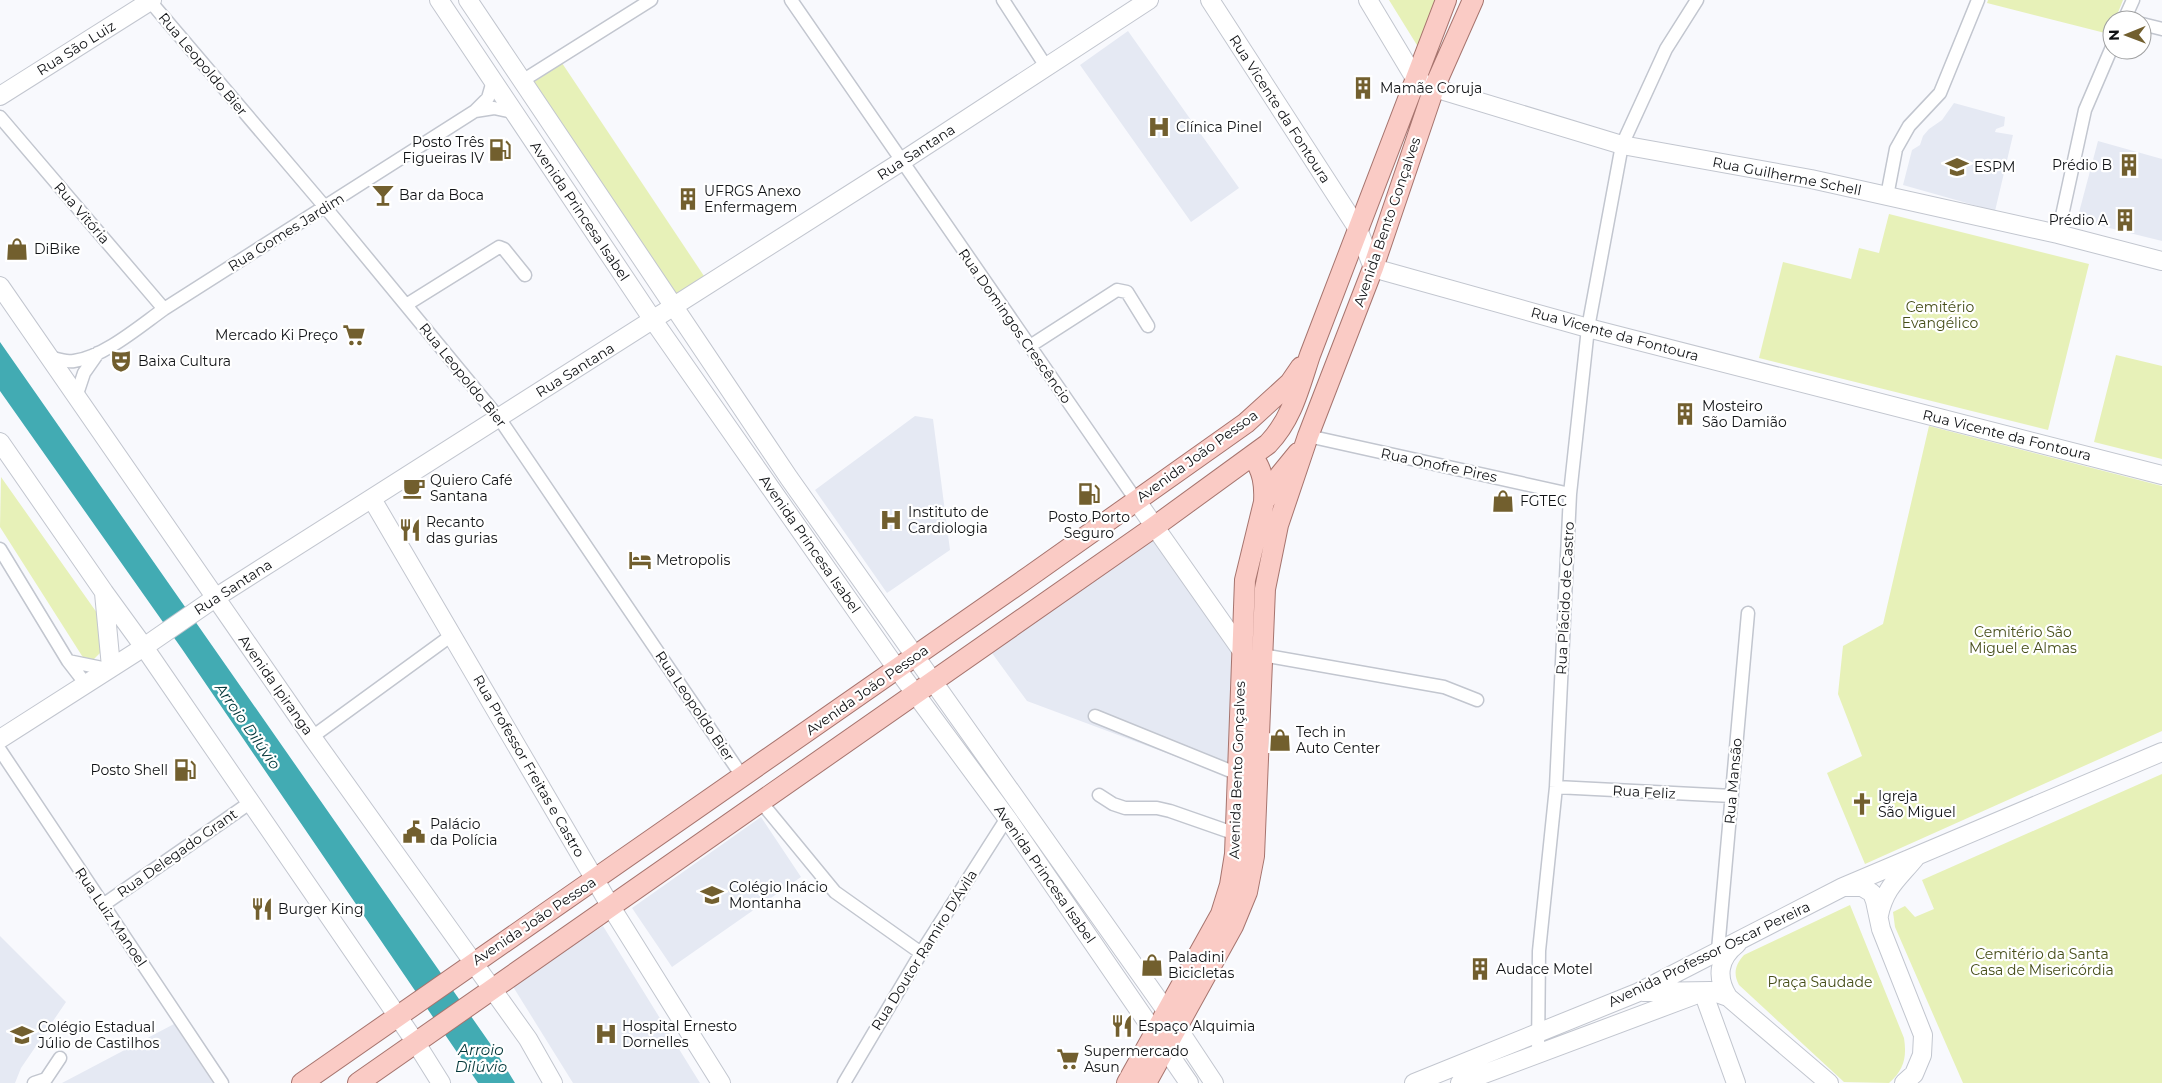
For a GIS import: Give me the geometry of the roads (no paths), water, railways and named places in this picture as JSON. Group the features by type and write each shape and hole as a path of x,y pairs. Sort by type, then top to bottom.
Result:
{"main road":[{"name":"Avenida Princesa Isabel","path":"438,0 653,320 897,669 1007,818 1189,1083"},
{"name":"Avenida Princesa Isabel","path":"468,0 673,307 914,657 1172,1020 1214,1083"},
{"name":"Rua Santana","path":"0,739 85,683 149,644 215,598 901,162 1149,0"},
{"name":"Rua Vicente da Fontoura","path":"1210,0 1358,229 1373,268 1588,328 2162,475"},
{"path":"1368,0 1425,84"},
{"name":"Avenida Bento Gonçalves","path":"1127,1083 1160,1040 1233,926 1247,892 1254,856 1265,589 1278,525 1306,441 1373,268 1425,84 1446,0"},
{"name":"Avenida Bento Gonçalves","path":"1310,355 1358,229 1425,84 1473,0"},
{"name":"Rua São Luiz","path":"0,96 150,1"},
{"name":"Rua Guilherme Schell","path":"1425,84 1622,145 1811,179 2058,234 2162,261"},
{"name":"Avenida Ipiranga","path":"0,286 312,737 528,1039 553,1083"},
{"path":"358,1083 1253,457 1274,438 1287,420 1310,355"},
{"name":"Avenida João Pessoa","path":"302,1083 897,669 1246,423 1290,383 1310,355"},
{"name":"Avenida Bento Gonçalves","path":"1172,1020 1221,914 1230,885 1236,834 1245,580 1264,502 1280,475 1306,441"},
{"path":"0,442 104,592 149,644 251,802 416,1043 441,1083"},
{"path":"1253,457 1263,477 1264,502"},
{"name":"Rua Professor Freitas e Castro","path":"372,499 611,907 721,1083"},
{"name":"Rua Domingos Crescêncio","path":"1136,500 1242,651"},
{"path":"104,592 109,668"},
{"name":"Avenida Professor Oscar Pereira","path":"1414,1083 1639,992 1843,887 2162,752"},
{"name":"Avenida Professor Oscar Pereira","path":"1879,915 1883,898 1888,888 1918,855"},
{"path":"1843,887 1862,887 1872,893 1881,929 1923,1036 1922,1055 1914,1074 1904,1083"},
{"path":"1749,934 1731,949 1720,967 1722,988 1728,997 1830,1083"},
{"path":"1639,992 1711,991 1728,997"},
{"path":"1702,992 1736,1083"},
{"name":"Avenida Professor Oscar Pereira","path":"1460,1083 1702,992"},
{"name":"Avenida Bento Gonçalves","path":"1146,1083 1160,1040"}],"street":[{"path":"522,81 651,0"},
{"name":"Rua Domingos Crescêncio","path":"791,0 1136,500"},
{"path":"1003,0 1047,68"},
{"name":"Rua Plácido de Castro","path":"1538,1054 1539,951 1556,787 1570,494 1588,328 1622,145 1666,49 1697,0"},
{"path":"1887,196 1896,148 1909,126 1940,93 1978,0"},
{"name":"Rua Leopoldo Bier","path":"150,1 325,207 499,418 742,776"},
{"path":"2058,234 2085,110 2107,60"},
{"name":"Rua Gomes Jardim","path":"51,358 74,360 98,353 164,309 475,112 488,98 493,81"},
{"name":"Rua Gomes Jardim","path":"475,112 494,108 513,112"},
{"name":"Rua Vitória","path":"0,117 164,309"},
{"path":"406,305 499,246 504,249 525,275"},
{"path":"1030,346 1116,290 1127,292 1148,326"},
{"name":"Rua Gomes Jardim","path":"76,394 84,372 98,353"},
{"name":"Rua Onofre Pires","path":"1306,441 1570,494"},
{"path":"0,549 68,661 85,683"},
{"name":"Rua Mansão","path":"1718,950 1748,613"},
{"path":"312,737 452,635"},
{"path":"1262,655 1444,687 1477,700"},
{"path":"68,661 109,668"},
{"path":"1095,716 1238,774"},
{"name":"Rua Luiz Manoel","path":"0,750 222,1083"},
{"name":"Rua Feliz","path":"1556,787 1732,796"},
{"path":"1099,796 1125,808 1157,808 1170,811 1236,834"},
{"name":"Rua Delegado Grant","path":"103,905 251,802"},
{"path":"761,802 835,892 920,953"},
{"name":"Rua Doutor Ramiro D'Ávila","path":"844,1083 920,953 1007,818"},
{"path":"42,1082 60,1058"}],"water":[{"name":"Arroio Dilúvio","path":"0,342 496,1052 515,1083 478,1083 182,649 0,391"}],"place":[{"name":"Mamãe Coruja","path":"1363,88"},
{"name":"Clínica Pinel","path":"1159,127"},
{"name":"Posto Três Figueiras IV","path":"500,150"},
{"name":"Prédio B","path":"2129,165"},
{"name":"ESPM","path":"1957,167"},
{"name":"Bar da Boca","path":"383,195"},
{"name":"UFRGS Anexo Enfermagem","path":"688,199"},
{"name":"Prédio A","path":"2125,220"},
{"name":"DiBike","path":"17,249"},
{"name":"Mercado Ki Preço","path":"354,335"},
{"name":"Baixa Cultura","path":"121,361"},
{"name":"Mosteiro São Damião","path":"1685,414"},
{"name":"Quiero Café Santana","path":"414,488"},
{"name":"Posto Porto Seguro","path":"1089,494"},
{"name":"FGTEC","path":"1503,501"},
{"name":"Instituto de Cardiologia","path":"891,520"},
{"name":"Recanto das gurias","path":"410,530"},
{"name":"Metropolis","path":"640,560"},
{"name":"Tech in Auto Center","path":"1280,740"},
{"name":"Posto Shell","path":"185,770"},
{"name":"Igreja São Miguel","path":"1862,804"},
{"name":"Palácio da Polícia","path":"414,832"},
{"name":"Colégio Inácio Montanha","path":"712,895"},
{"name":"Burger King","path":"262,909"},
{"name":"Paladini Bicicletas","path":"1152,965"},
{"name":"Audace Motel","path":"1480,969"},
{"name":"Espaço Alquimia","path":"1122,1026"},
{"name":"Hospital Ernesto Dornelles","path":"606,1034"},
{"name":"Colégio Estadual Júlio de Castilhos","path":"22,1035"},
{"name":"Supermercado Asun","path":"1068,1059"}],"park label":[{"name":"Cemitério Evangélico","path":"1940,316"},
{"name":"Cemitério São Miguel e Almas","path":"2023,640"},
{"name":"Cemitério da Santa Casa de Misericórdia","path":"2042,962"},
{"name":"Praça Saudade","path":"1820,982"}]}
